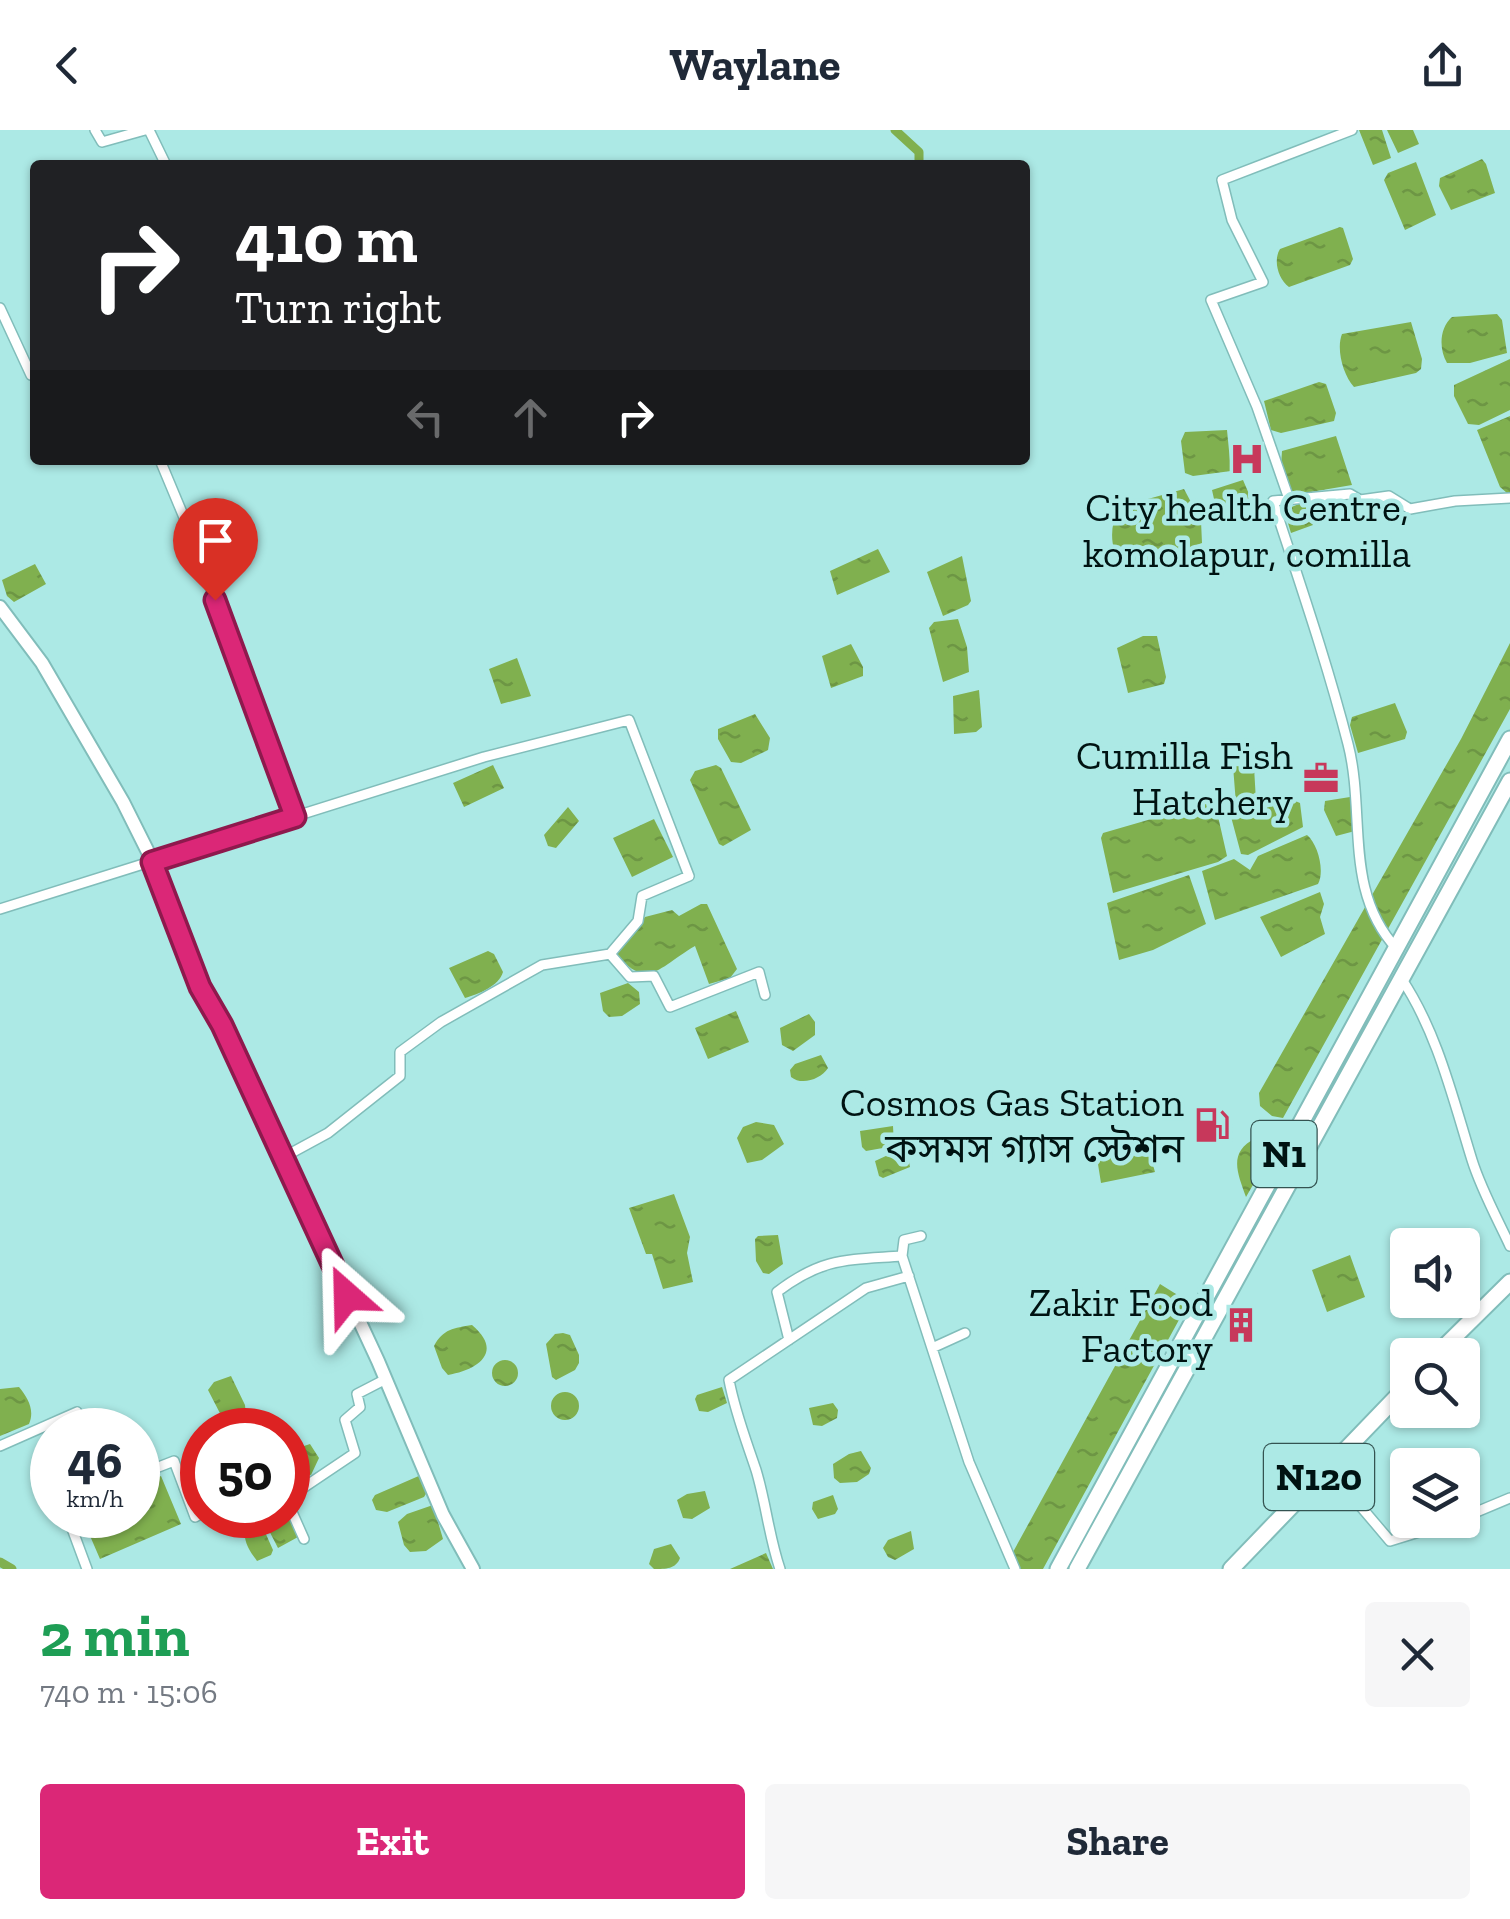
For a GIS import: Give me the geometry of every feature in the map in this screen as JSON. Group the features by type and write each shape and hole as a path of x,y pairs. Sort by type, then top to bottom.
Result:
{"highway":[{"name":"N1","path":"1058,1569 1392,943 1510,739"},
{"name":"N1","path":"1077,1569 1510,781"},
{"path":"1453,1338 1510,1282"},
{"name":"N120","path":"1231,1569 1390,1404"}],"main road":[{"path":"0,607 42,663 85,733 152,862 200,987 222,1025 386,1379 442,1515 473,1569"}],"street":[{"path":"95,130 102,142 147,130 163,160"},
{"path":"1289,500 1257,406 1211,300 1263,282 1232,220 1222,180 1352,130"},
{"path":"0,308 30,373"},
{"path":"162,465 295,817"},
{"path":"1392,943 1363,894 1350,750 1273,501 1350,494 1360,500 1389,496 1410,509 1455,501 1510,498"},
{"path":"0,909 484,756 629,720 690,876 642,896 638,920 610,954 542,964 441,1022 400,1052 400,1076 328,1132 282,1158"},
{"path":"610,954 630,977 654,976 670,1007 759,972 765,995"},
{"path":"1401,978 1416,1000 1472,1163 1510,1246"},
{"path":"921,1236 904,1240 902,1256 969,1462 1015,1569"},
{"path":"788,1340 777,1292 795,1278 827,1263 902,1256"},
{"path":"780,1569 729,1380 866,1288 908,1276"},
{"path":"932,1348 965,1334"},
{"path":"310,1485 356,1453 345,1420 360,1407 356,1394 386,1379"},
{"path":"0,1446 30,1433"},
{"path":"160,1466 174,1461 180,1477"},
{"path":"1328,1468 1390,1541 1400,1538"},
{"path":"1480,1511 1510,1498"},
{"path":"76,1538 87,1569"}],"water":[{"path":"1359,130 1382,130 1391,158 1373,165"},
{"path":"1387,130 1413,130 1419,144 1398,153"},
{"path":"1482,159 1495,193 1451,210 1439,186 1440,178"},
{"path":"1416,162 1436,215 1405,230 1384,180 1388,173"},
{"path":"1340,227 1353,259 1350,265 1289,287 1285,284 1277,264 1280,249"},
{"path":"1497,314 1502,320 1507,353 1470,363 1447,363 1442,339 1452,317"},
{"path":"1411,322 1422,359 1421,369 1354,387 1342,362 1342,334"},
{"path":"1510,359 1510,410 1479,425 1468,424 1454,396 1454,385"},
{"path":"1319,382 1326,384 1336,413 1334,421 1281,433 1271,430 1264,401"},
{"path":"1510,416 1507,493 1500,487 1477,430"},
{"path":"1227,430 1231,471 1193,476 1185,473 1181,441 1185,432"},
{"path":"1336,436 1352,485 1293,495 1281,466 1282,451"},
{"path":"1243,480 1252,501 1250,507 1218,517 1212,490"},
{"path":"1184,489 1201,521 1202,543 1135,567 1121,567 1112,537 1119,507"},
{"path":"1304,502 1313,525 1291,533 1284,510"},
{"path":"878,549 890,572 837,595 830,571"},
{"path":"962,556 971,601 943,616 927,572"},
{"path":"35,564 46,584 14,602 7,596 2,580"},
{"path":"958,619 967,647 969,672 943,682 929,628 934,622"},
{"path":"1143,636 1157,636 1166,677 1164,684 1128,693 1117,648"},
{"path":"1510,643 1510,709 1283,1118 1272,1116 1260,1106 1259,1093 1461,739"},
{"path":"851,644 863,667 863,676 831,688 822,656"},
{"path":"517,658 531,696 501,704 489,669"},
{"path":"979,690 982,727 976,732 954,734 953,696"},
{"path":"1395,703 1407,732 1405,739 1358,753 1350,725 1352,717"},
{"path":"755,714 770,738 768,750 741,763 731,762 718,739 718,729"},
{"path":"493,765 504,788 464,807 453,783"},
{"path":"716,765 751,830 723,846 690,780 695,771"},
{"path":"1233,766 1254,767 1256,801 1236,804"},
{"path":"1350,797 1355,831 1336,836 1324,810 1325,801"},
{"path":"1293,800 1300,803 1303,827 1248,855 1241,854 1230,813"},
{"path":"1210,802 1217,812 1227,856 1113,893 1103,833"},
{"path":"568,807 579,821 556,848 548,846 544,835"},
{"path":"654,819 673,857 632,877 613,838"},
{"path":"1307,835 1319,858 1318,884 1215,920 1202,871 1234,859 1250,870 1258,856"},
{"path":"1189,875 1206,924 1153,950 1119,960 1107,903"},
{"path":"1320,892 1325,934 1281,957 1260,917"},
{"path":"707,904 737,969 730,978 709,984 695,946 646,973 626,965 615,953 645,917 672,910 679,916"},
{"path":"488,951 494,954 503,972 501,977 488,989 465,998 449,968"},
{"path":"628,983 639,992 640,1004 622,1016 609,1017 603,1011 600,993"},
{"path":"736,1011 749,1042 708,1059 695,1028"},
{"path":"809,1014 815,1022 815,1035 793,1051 782,1045 780,1028"},
{"path":"821,1055 828,1068 821,1075 806,1081 791,1077 790,1070 795,1064"},
{"path":"756,1122 774,1125 784,1144 762,1160 747,1163 737,1138 743,1127"},
{"path":"893,1126 894,1146 866,1151 862,1147 860,1131"},
{"path":"1256,1138 1277,1143 1246,1197 1238,1156"},
{"path":"1147,1145 1155,1172 1101,1183 1097,1158"},
{"path":"901,1149 907,1152 910,1167 883,1178 879,1176 875,1161"},
{"path":"674,1194 690,1237 687,1253 693,1282 663,1289 652,1254 646,1254 629,1208"},
{"path":"778,1235 783,1264 769,1274 763,1273 756,1261 755,1239"},
{"path":"1350,1255 1365,1297 1327,1312 1312,1270"},
{"path":"1160,1284 1184,1299 1186,1307 1043,1569 1019,1569 1013,1552"},
{"path":"472,1325 486,1344 483,1358 469,1369 448,1375 434,1346 454,1328"},
{"path":"555,1334 570,1335 579,1363 575,1370 556,1380 552,1377 546,1344"},
{"path":"505,1360 514,1364 518,1373 514,1382 505,1386 496,1382 492,1373 496,1364"},
{"path":"231,1376 245,1408 217,1408 208,1390 214,1382"},
{"path":"19,1387 30,1408 29,1424 0,1436 0,1389"},
{"path":"722,1387 727,1403 708,1412 699,1411 697,1395"},
{"path":"565,1392 575,1396 579,1406 575,1416 565,1420 555,1416 551,1406 555,1396"},
{"path":"833,1403 838,1410 837,1418 822,1426 813,1425 809,1408"},
{"path":"310,1444 319,1458 310,1475"},
{"path":"861,1451 871,1468 869,1474 857,1482 840,1483 834,1478 833,1464"},
{"path":"421,1475 427,1492 424,1497 387,1512 376,1510 372,1500 375,1495"},
{"path":"160,1476 180,1524 160,1533"},
{"path":"705,1491 710,1508 692,1519 683,1518 677,1500"},
{"path":"833,1495 838,1509 835,1514 818,1519 813,1502"},
{"path":"433,1505 443,1539 426,1551 410,1552 398,1522 407,1514"},
{"path":"911,1531 914,1549 895,1560 888,1557 883,1548 888,1540"},
{"path":"91,1538 149,1538 100,1559"},
{"path":"245,1538 268,1538 273,1550 257,1561"},
{"path":"273,1538 296,1538 278,1548"},
{"path":"671,1544 680,1558 678,1562 670,1568 654,1569 649,1564 654,1549"},
{"path":"766,1553 773,1569 730,1569"}],"waterway":[{"path":"895,130 919,152 919,160"},
{"path":"0,1562 12,1569"}],"place":[{"name":"City health Centre, komolapur, comilla","path":"1247,459"},
{"name":"Cumilla Fish Hatchery","path":"1321,778"},
{"name":"Cosmos Gas Station কসমস গ্যাস স্টেশন","path":"1212,1125"},
{"name":"Zakir Food Factory","path":"1241,1325"}],"route":[{"path":"215,600 295,817 152,862 200,987 222,1025 347,1296"}]}
